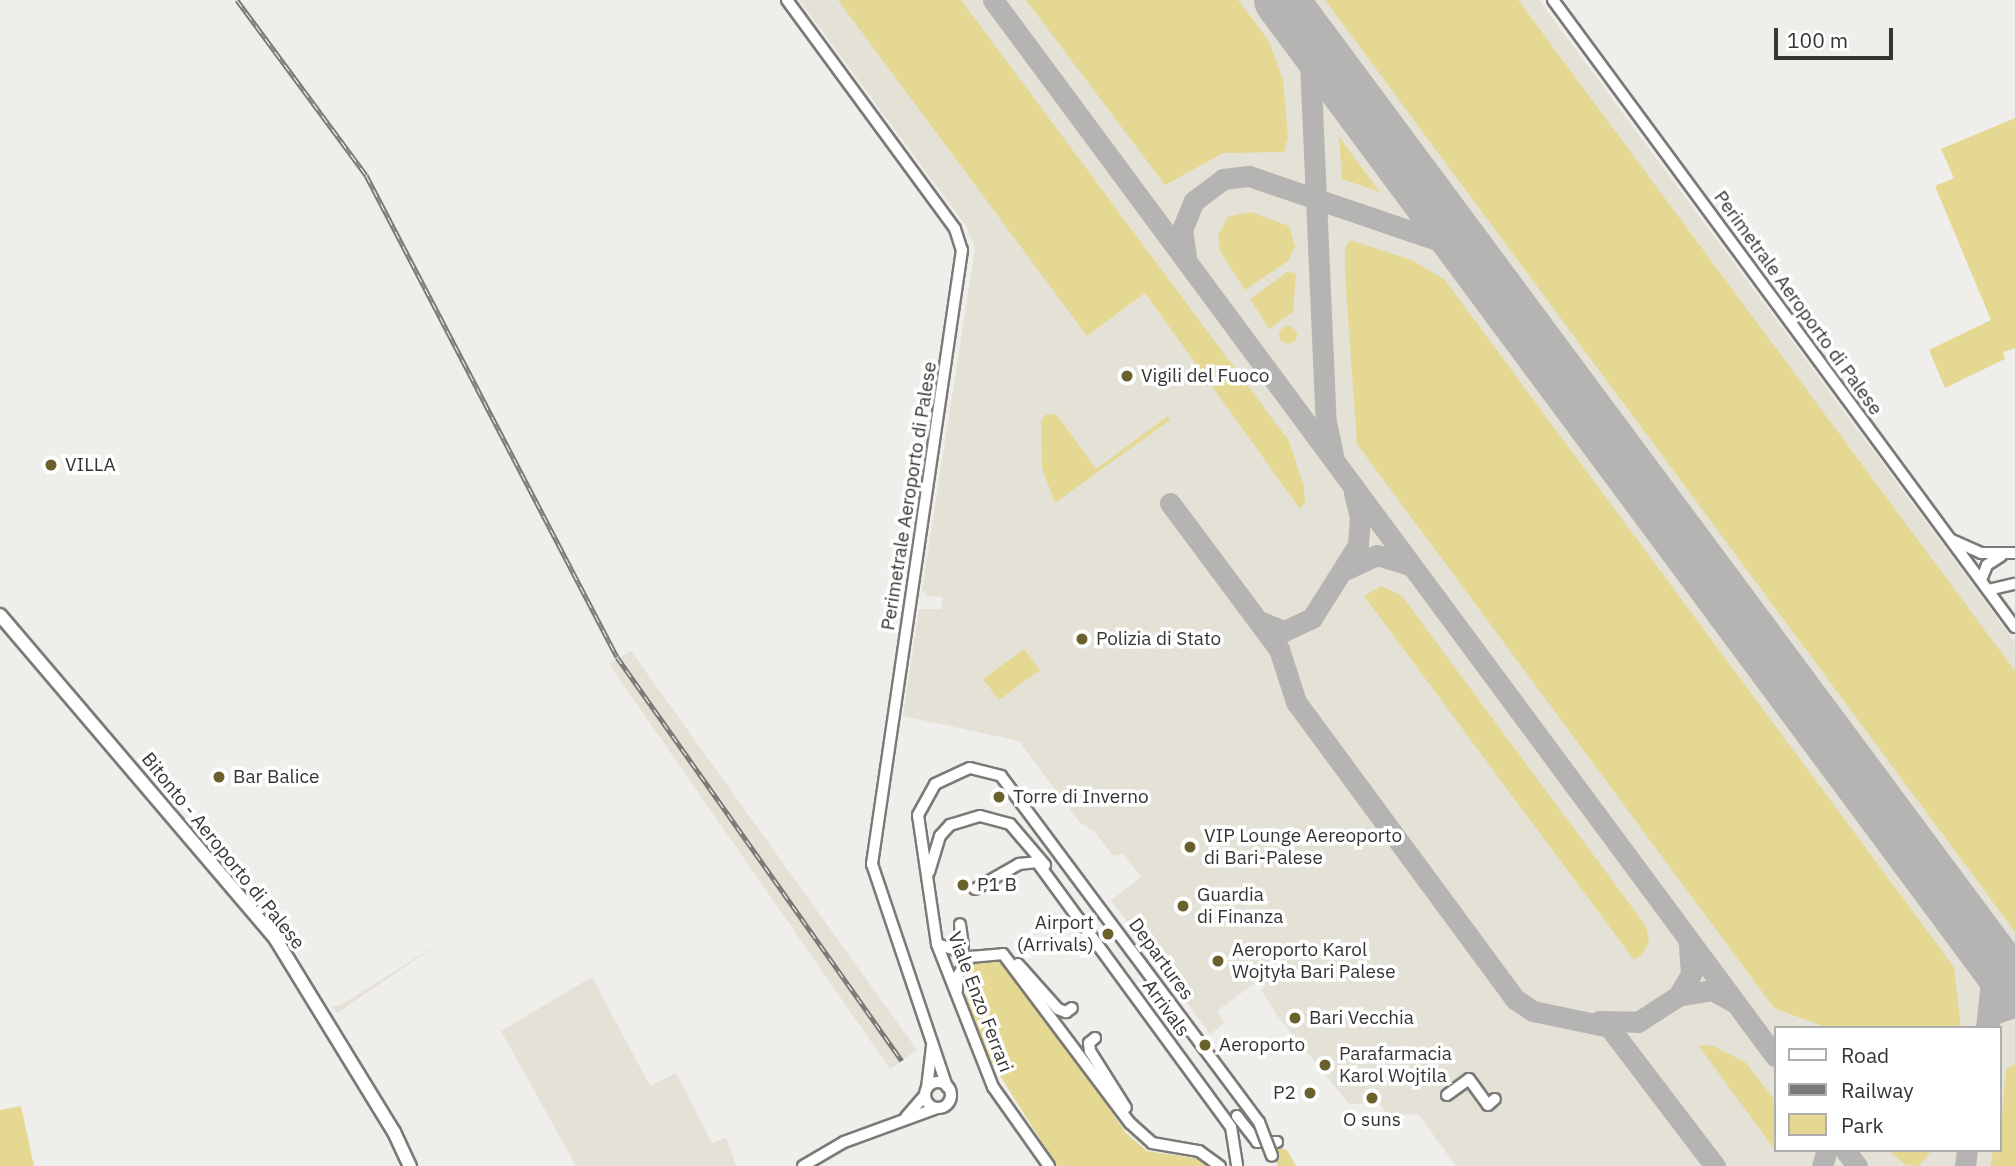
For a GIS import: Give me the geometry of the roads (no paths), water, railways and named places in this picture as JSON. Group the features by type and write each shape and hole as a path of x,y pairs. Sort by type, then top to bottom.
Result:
{"main road":[{"name":"Bitonto - Aeroporto di Palese","path":"0,615 275,938 394,1132 410,1166"}],"street":[{"name":"Perimetrale Aeroporto di Palese","path":"787,0 956,229 962,250 872,864 947,1087"},
{"name":"Perimetrale Aeroporto di Palese","path":"1553,0 2015,627"},
{"path":"1950,538 1981,553 2002,556"},
{"path":"1981,580 1987,565 2002,556 2015,553"},
{"path":"1988,590 2015,584"},
{"name":"Departures","path":"932,918 918,816 926,794 945,776 970,768 1001,776 1013,788 1259,1122 1271,1161"},
{"path":"932,918 929,862 933,847 950,825 987,816 1010,824 1028,843 1068,898"},
{"path":"975,890 1019,864 1037,862 1231,1127 1237,1166"},
{"name":"Viale Enzo Ferrari","path":"932,918 937,944 959,1006 993,1087 1049,1166"},
{"path":"937,944 958,951 963,946 960,924"},
{"path":"959,1006 957,976 970,957 994,952 1009,958 1033,977 1058,1009 1066,1012 1072,1008"},
{"path":"1009,958 1143,1135 1170,1149 1199,1151 1220,1166"},
{"path":"1095,1038 1089,1043 1090,1051 1143,1135"},
{"name":"Perimetrale Aeroporto di Palese","path":"926,1091 932,1042"},
{"path":"1447,1095 1469,1079 1488,1105 1495,1099"},
{"path":"803,1166 844,1142 906,1117 937,1108 949,1101 947,1087 936,1082 906,1117"},
{"path":"926,1091 927,1102 937,1108"},
{"path":"1237,1116 1257,1142 1277,1142"}],"railway":[{"path":"237,0 366,175 617,657 902,1061"}],"place":[{"name":"Vigili del Fuoco","path":"1127,376"},
{"name":"VILLA","path":"51,465"},
{"name":"Polizia di Stato","path":"1082,639"},
{"name":"Bar Balice","path":"219,777"},
{"name":"Torre di Inverno","path":"999,797"},
{"name":"VIP Lounge Aereoporto di Bari-Palese","path":"1190,847"},
{"name":"P1 B","path":"963,885"},
{"name":"Guardia di Finanza","path":"1183,906"},
{"name":"Airport (Arrivals)","path":"1108,934"},
{"name":"Aeroporto Karol Wojtyła Bari Palese","path":"1218,961"},
{"name":"Bari Vecchia","path":"1295,1018"},
{"name":"Aeroporto","path":"1205,1045"},
{"name":"Parafarmacia Karol Wojtila","path":"1325,1065"},
{"name":"P2","path":"1310,1093"},
{"name":"O suns","path":"1372,1098"}]}
